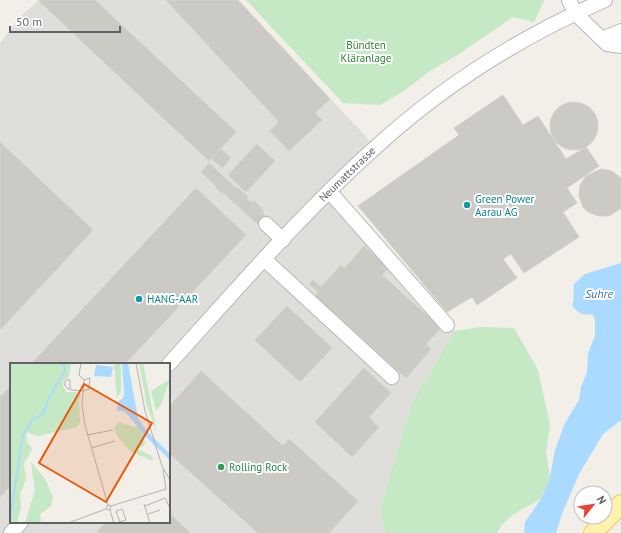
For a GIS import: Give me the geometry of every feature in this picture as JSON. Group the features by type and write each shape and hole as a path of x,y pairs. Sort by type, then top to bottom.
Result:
{"main road":[{"path":"593,533 621,504"}],"street":[{"path":"569,0 575,13 602,40 608,44 621,46"},
{"name":"Neumattstrasse","path":"170,363 264,259 329,191 378,145 441,94 492,58 558,21 605,0"},
{"path":"602,40 621,31"},
{"path":"329,191 447,325"},
{"path":"266,224 283,240"},
{"path":"264,259 392,377"},
{"path":"11,533 21,523"}],"shaded area":[{"path":"39,0 238,0 370,141 324,185 455,331 412,402 380,509 385,533 0,533 0,43 21,16"}],"green space":[{"name":"Bündten Kläranlage","path":"246,0 544,0 534,22 513,17 456,56 430,71 404,91 380,105 343,103"},
{"path":"481,327 514,328 538,370 550,425 546,453 550,477 541,499 510,517 500,527 497,533 385,533 380,509 412,402 455,331"}],"water":[{"name":"Suhre","path":"621,263 621,420 603,434 579,474 573,485 556,533 524,533 525,522 541,499 550,477 555,450 565,423 579,400 581,387 587,372 588,353 595,336 595,319 592,314 586,315 580,313 572,305 574,297 574,284 585,274"}],"building":[{"path":"95,0 236,132 209,161 39,1"},
{"path":"166,0 238,0 330,99 315,113 322,120 289,151 270,131 279,122"},
{"name":"Green Power Aarau AG","path":"503,95 523,125 538,116 566,159 586,147 599,166 567,188 577,203 563,212 579,237 524,273 511,254 503,259 517,278 477,305 472,297 447,312 358,206 459,135 454,128"},
{"path":"574,102 583,104 591,109 596,117 598,126 596,135 591,143 583,148 574,150 565,148 557,143 552,135 550,126 552,117 557,109 565,104"},
{"path":"0,142 93,230 0,330"},
{"path":"257,144 275,161 246,192 228,175"},
{"path":"221,149 231,158 222,168 212,159"},
{"path":"209,163 270,220 262,228 201,172"},
{"path":"601,169 612,171 621,178 621,208 611,215 606,216 599,216 588,212 583,207 579,196 580,185 586,176"},
{"name":"HANG-AAR","path":"196,188 246,235 126,363 32,363"},
{"path":"364,246 389,268 382,275 441,328 426,344 431,349 406,378 315,296 318,292 309,284 313,280 321,287 341,265 344,269"},
{"path":"287,306 332,348 300,382 255,340"},
{"path":"364,368 391,393 369,417 379,427 352,457 315,422"},
{"path":"201,371 283,446 289,439 358,501 329,533 258,533 170,454 170,406"},
{"path":"10,387 10,486 0,497 0,397"},
{"path":"170,514 190,533 96,533 105,523 170,523"}],"tunnel":[{"path":"216,186 220,183 223,185 252,208 263,221"}],"place":[{"name":"Green Power Aarau AG","path":"467,205"},
{"name":"HANG-AAR","path":"139,299"},
{"name":"Rolling Rock","path":"221,467"}]}
